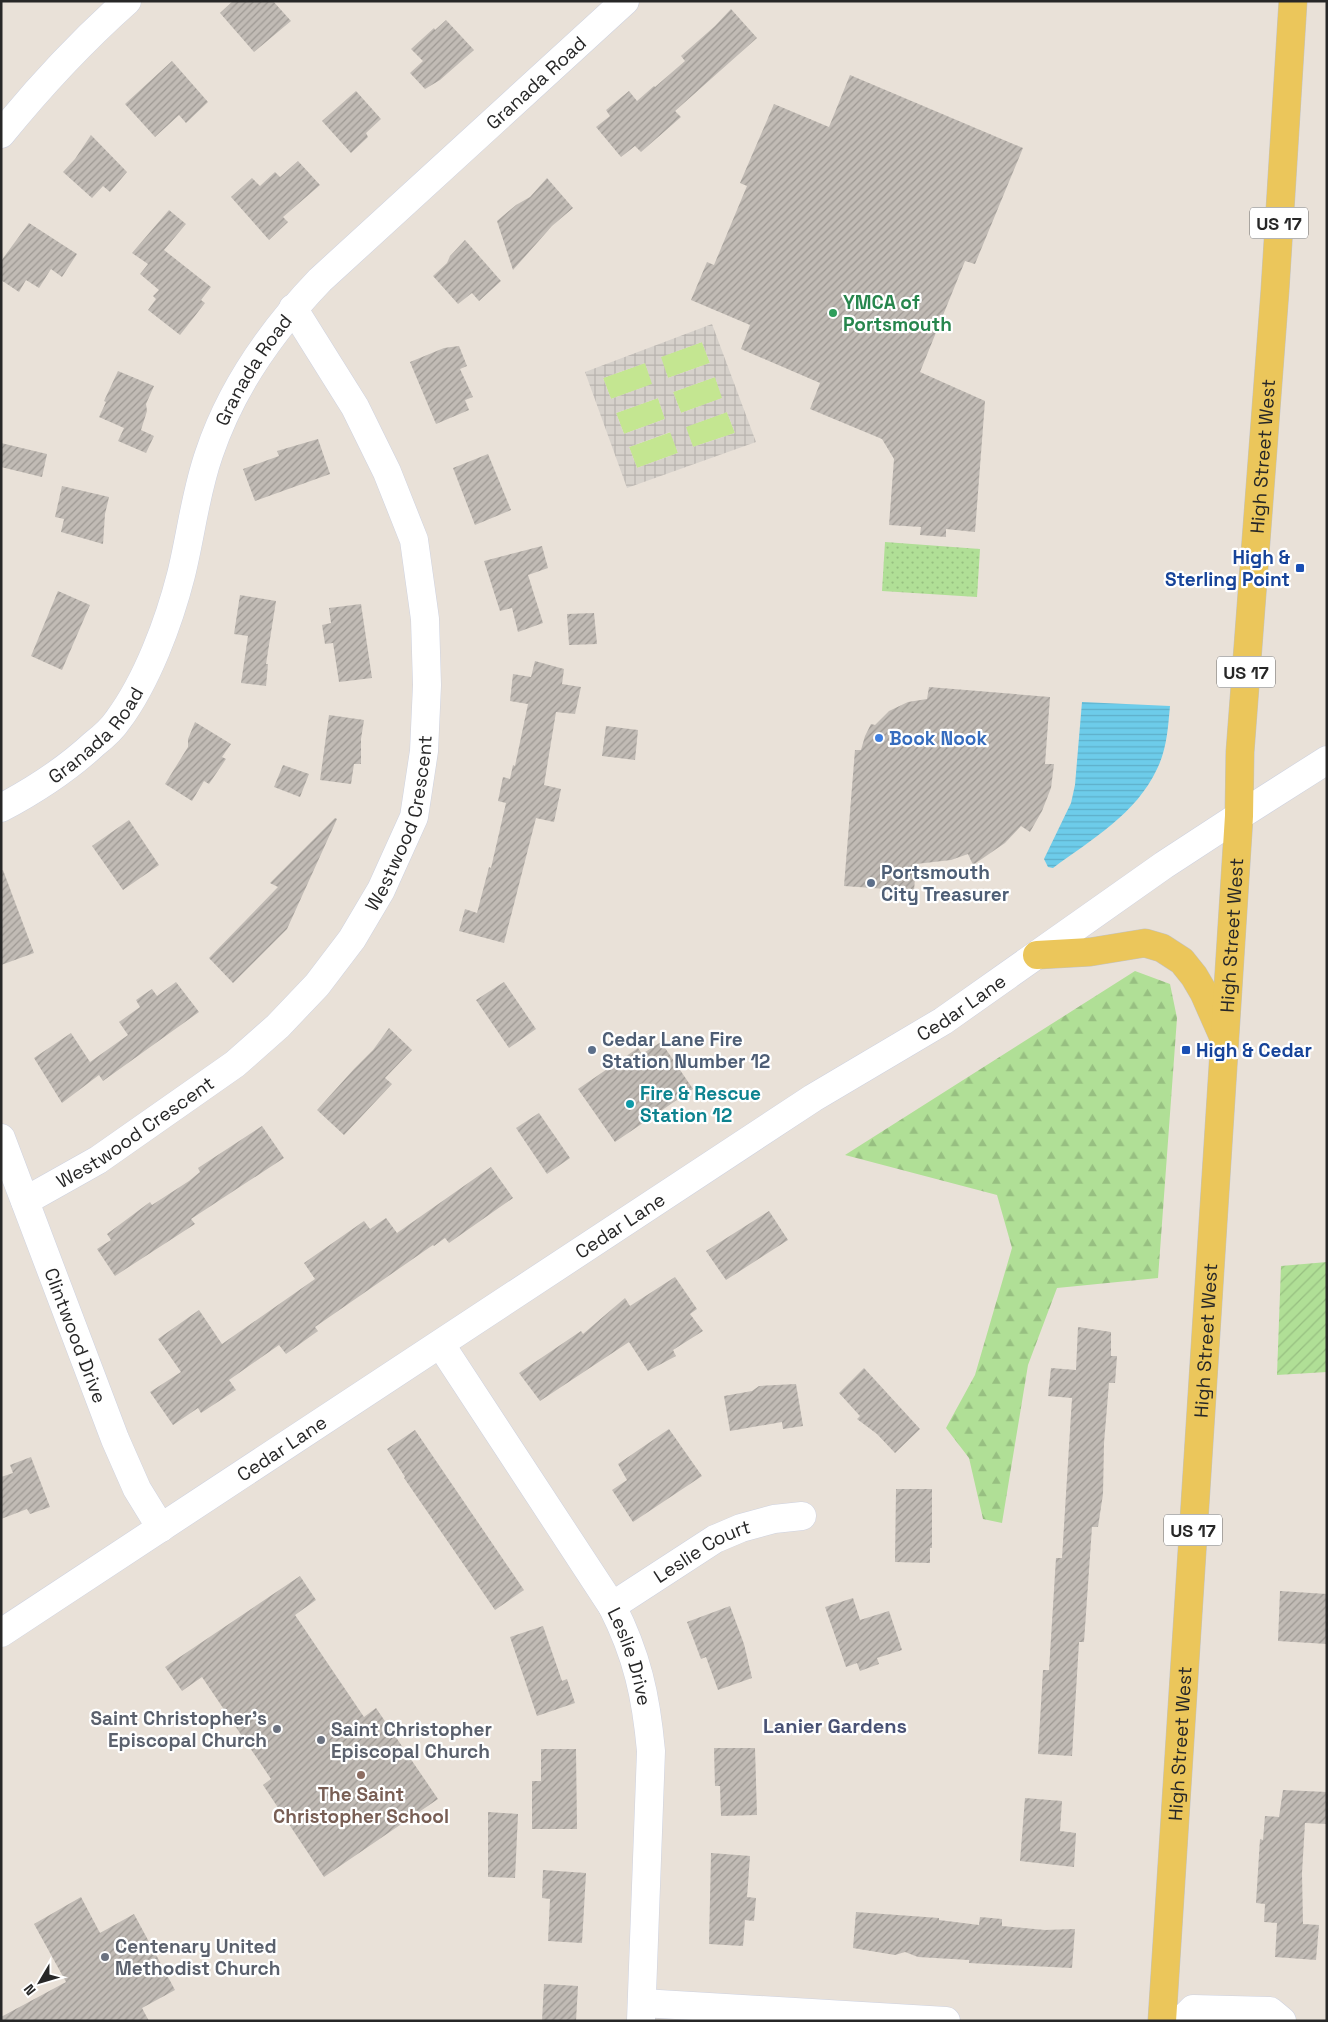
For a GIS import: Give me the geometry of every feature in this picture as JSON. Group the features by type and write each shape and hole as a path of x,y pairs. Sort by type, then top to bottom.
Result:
{"main road":[{"name":"High Street West","path":"1162,2021 1239,816 1240,752 1275,290 1293,1"},
{"path":"1037,955 1090,952 1146,943 1162,948 1182,962 1194,976 1204,993 1224,1039"}],"street":[{"path":"1,134 36,91 82,42 127,1"},
{"name":"Granada Road","path":"1,808 33,791 71,765 118,721 144,675 170,615 181,574 197,492 209,453 229,405 254,360 293,308 327,274 625,1"},
{"name":"Westwood Crescent","path":"24,1201 98,1160 234,1064 278,1026 317,985 352,939 382,890 414,817 424,751 427,685 425,619 414,540 387,472 355,407 293,308"},
{"name":"Cedar Lane","path":"1,1633 441,1345 813,1098 943,1020 1164,865 1327,760"},
{"name":"Clintwood Drive","path":"1,1138 115,1439 138,1489 161,1528"},
{"name":"Leslie Drive","path":"441,1345 612,1606 622,1625 638,1666 647,1708 651,1751 642,2012"},
{"name":"Leslie Court","path":"612,1606 715,1539 740,1528 774,1519 802,1516"},
{"path":"1180,2021 1192,2008 1270,2011 1282,2021"},
{"path":"642,2012 946,2021"}],"green space":[{"path":"702,342 710,363 668,378 660,357"},
{"path":"645,363 653,384 611,399 603,378"},
{"path":"715,377 723,398 681,413 673,392"},
{"path":"658,398 665,419 624,434 616,413"},
{"path":"727,412 735,433 693,447 685,427"},
{"path":"671,432 678,453 637,468 629,447"},
{"path":"885,542 980,549 977,597 882,591"},
{"path":"1135,971 1170,984 1177,1018 1158,1278 1057,1288 1028,1365 1002,1523 983,1519 969,1458 946,1428 975,1375 1012,1248 997,1195 845,1155"},
{"path":"1327,1262 1327,1372 1277,1375 1281,1266"}],"shaded area":[{"path":"712,324 756,442 627,488 585,372","holes":["702,342 710,363 668,378 661,357","645,363 652,384 611,399 603,378","715,377 722,398 681,413 673,392","658,398 665,419 624,434 616,413","727,412 735,433 693,447 686,427","670,432 678,453 637,468 629,447"]}],"water":[{"path":"1082,702 1170,706 1166,738 1163,754 1157,769 1137,799 1098,836 1053,868 1048,867 1044,859 1071,803 1075,785"}],"building":[{"path":"233,1 273,1 291,21 254,52 220,13"},
{"path":"731,9 757,38 675,111 681,117 641,152 635,146 621,157 596,127 610,116 606,110 629,91 637,101 655,87 685,61 681,56"},
{"path":"446,20 474,50 440,80 425,89 410,73 423,61 411,49"},
{"path":"172,61 208,102 186,123 179,115 155,137 125,104"},
{"name":"YMCA of Portsmouth","path":"850,75 1023,148 975,264 965,261 920,372 985,401 975,532 946,529 946,537 920,535 921,527 889,525 894,459 882,439 810,409 820,383 741,349 750,325 691,300 707,262 714,265 747,186 740,183 774,104 829,127"},
{"path":"356,91 381,119 366,133 368,137 351,153 322,121"},
{"path":"91,135 127,172 110,192 103,186 92,198 63,172 75,159"},
{"path":"298,161 320,185 283,217 288,222 269,240 231,197 252,178 260,186 275,172 280,177"},
{"path":"547,178 573,208 552,226 513,270 497,221 516,205 530,197"},
{"path":"169,210 186,224 164,250 211,287 201,300 205,303 180,335 148,310 156,299 153,296 159,290 140,274 148,264 132,253"},
{"path":"29,223 77,254 62,277 51,269 39,288 26,280 19,292 1,280 1,261"},
{"path":"465,240 501,281 479,301 472,293 458,304 433,276 447,263 450,256"},
{"path":"459,346 467,366 460,369 473,397 465,400 469,410 436,424 410,362 444,348"},
{"path":"118,371 154,386 146,404 147,411 141,430 154,436 146,453 118,441 124,428 99,417"},
{"path":"318,439 330,474 255,501 243,469 279,456 277,451"},
{"path":"1,443 47,454 42,477 1,467"},
{"path":"488,454 511,510 475,525 453,468"},
{"path":"62,486 109,497 105,514 103,544 61,532 64,519 55,517"},
{"path":"542,546 548,568 528,575 543,623 518,632 512,608 500,611 484,561"},
{"path":"58,591 90,605 62,670 31,656"},
{"path":"240,595 276,601 266,664 268,664 266,686 241,683 248,636 234,634"},
{"path":"361,604 372,678 339,682 333,643 325,644 322,625 331,623 329,608"},
{"path":"594,613 597,644 569,645 567,614"},
{"path":"535,661 564,669 562,684 581,687 575,714 556,712 544,785 561,789 554,822 536,818 504,943 459,931 465,909 477,913 489,867 491,868 506,803 498,801 503,777 510,779 513,765 515,766 528,704 510,701 513,674 531,677"},
{"path":"929,687 1050,697 1045,764 1054,764 1051,788 1042,811 1030,832 1021,826 1005,843 973,865 968,854 951,860 916,864 914,891 844,886 855,750 861,750 871,724 875,725 889,711 908,702 927,699"},
{"path":"329,715 364,720 361,739 361,764 354,764 351,784 320,780"},
{"path":"195,722 231,744 222,757 226,759 209,784 204,781 192,801 165,784 188,747 188,739"},
{"path":"606,726 638,730 635,760 602,756"},
{"path":"283,765 309,774 300,797 274,787"},
{"path":"335,818 337,819 287,929 233,983 209,958 278,887 270,883"},
{"path":"129,820 159,865 123,890 92,846"},
{"path":"3,870 34,953 1,965 1,871"},
{"path":"176,982 199,1012 103,1081 99,1075 62,1103 34,1058 71,1033 90,1062 128,1035 119,1022 140,1007 136,1000 152,989 157,996"},
{"path":"504,982 536,1029 509,1048 476,1000"},
{"path":"389,1028 412,1050 385,1078 392,1084 344,1135 317,1110 373,1050"},
{"name":"Fire & Rescue Station 12","path":"661,1042 693,1089 615,1142 578,1089 638,1048 642,1054"},
{"path":"539,1113 570,1158 547,1174 516,1128"},
{"path":"262,1126 284,1158 191,1219 195,1224 115,1276 97,1249 111,1240 107,1234 150,1202 152,1205 189,1181 200,1172 198,1168"},
{"path":"491,1167 513,1198 449,1243 445,1238 433,1245 315,1327 318,1331 286,1354 279,1345 229,1380 236,1390 201,1413 198,1408 173,1425 150,1392 181,1372 158,1339 199,1310 222,1344 315,1279 304,1263 364,1221 370,1229 386,1218 397,1233"},
{"path":"769,1211 788,1240 726,1280 706,1251"},
{"path":"675,1277 697,1309 690,1314 703,1331 673,1350 676,1356 648,1371 629,1342 540,1401 519,1373 581,1331 583,1334 625,1298 630,1306"},
{"path":"1078,1327 1111,1332 1111,1356 1117,1356 1115,1383 1109,1383 1104,1443 1103,1494 1098,1527 1092,1527 1084,1642 1079,1642 1072,1756 1038,1754 1043,1670 1049,1670 1056,1558 1062,1558 1072,1398 1048,1396 1051,1368 1076,1370"},
{"path":"864,1368 920,1429 895,1453 877,1434 857,1419 860,1416 839,1393"},
{"path":"796,1384 803,1426 783,1429 782,1422 730,1431 724,1396 752,1391 759,1386"},
{"path":"669,1429 702,1476 633,1522 612,1490 627,1480 618,1464"},
{"path":"415,1430 524,1590 495,1610 404,1478 387,1449"},
{"path":"31,1457 50,1507 30,1514 27,1509 1,1519 1,1477 13,1473 10,1465"},
{"path":"896,1489 932,1489 932,1548 930,1548 930,1563 895,1562"},
{"name":"Saint Christopher's Episcopal Church","path":"300,1576 316,1600 295,1615 364,1717 376,1708 438,1799 324,1877 263,1785 271,1779 202,1677 182,1691 165,1667"},
{"path":"1280,1591 1327,1594 1327,1644 1278,1641"},
{"path":"853,1598 860,1620 889,1611 902,1650 877,1658 879,1664 860,1671 857,1663 846,1667 825,1607"},
{"path":"730,1606 744,1644 752,1678 718,1690 706,1657 701,1659 687,1622"},
{"path":"543,1626 562,1681 567,1679 575,1703 537,1716 510,1637"},
{"path":"714,1748 755,1748 757,1815 721,1816 720,1786 715,1786"},
{"path":"541,1749 576,1749 577,1829 532,1829 532,1781 541,1781"},
{"path":"1283,1790 1327,1792 1327,1824 1305,1823 1302,1873 1303,1924 1319,1925 1316,1960 1275,1957 1277,1923 1264,1922 1265,1904 1256,1903 1260,1839 1263,1840 1265,1816 1279,1817"},
{"path":"1025,1798 1062,1801 1060,1831 1076,1833 1074,1867 1020,1861"},
{"path":"488,1812 518,1814 515,1878 488,1877"},
{"path":"711,1853 750,1856 747,1897 756,1898 754,1921 745,1920 743,1946 709,1944"},
{"path":"543,1870 586,1873 582,1943 548,1941 550,1899 542,1898"},
{"name":"Centenary United Methodist Church","path":"81,1897 100,1933 134,1914 175,1990 142,2008 149,2021 1,2021 1,2017 66,1982 34,1924"},
{"path":"856,1912 939,1918 939,1920 979,1925 980,1917 1002,1919 1002,1926 1045,1930 1075,1929 1072,1968 969,1963 969,1960 918,1957 905,1952 895,1955 853,1948"},
{"path":"544,1984 578,1986 576,2021 542,2021"}],"place":[{"name":"YMCA of Portsmouth","path":"833,313"},
{"name":"High & Sterling Point","path":"1300,568"},
{"name":"Book Nook","path":"879,738"},
{"name":"Portsmouth City Treasurer","path":"871,883"},
{"name":"Cedar Lane Fire Station Number 12","path":"592,1050"},
{"name":"High & Cedar","path":"1186,1050"},
{"name":"Fire & Rescue Station 12","path":"630,1104"},
{"name":"Saint Christopher's Episcopal Church","path":"277,1729"},
{"name":"Saint Christopher Episcopal Church","path":"321,1740"},
{"name":"The Saint Christopher School","path":"361,1775"},
{"name":"Centenary United Methodist Church","path":"105,1957"}],"district":[{"name":"Lanier Gardens","path":"835,1726"}]}
